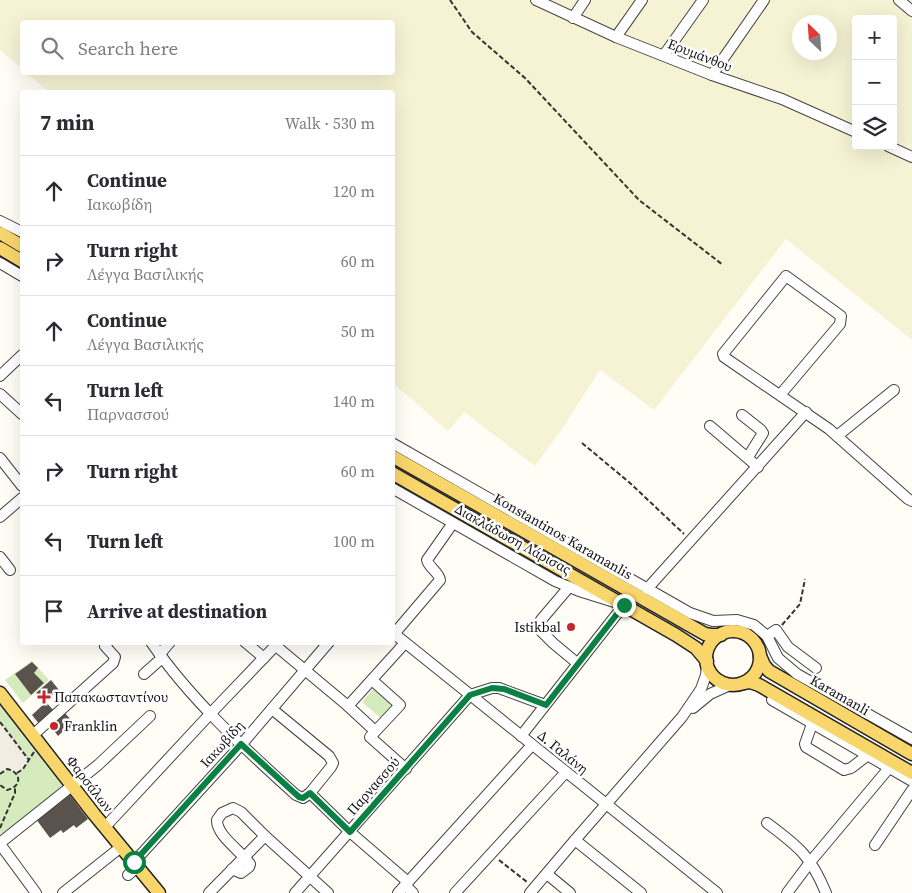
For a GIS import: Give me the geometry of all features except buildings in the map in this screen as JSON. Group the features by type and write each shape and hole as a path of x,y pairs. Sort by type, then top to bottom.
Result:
{"main road":[{"path":"0,233 20,245"},
{"path":"0,248 20,260"},
{"name":"Κonstantinos Karamanlis","path":"395,458 705,634 721,635"},
{"path":"395,475 688,642 707,663 711,673 717,680 730,685 750,682 759,684 912,773"},
{"path":"707,663 709,648 714,640 721,635 732,632 747,635 755,642 760,656 757,671 743,683"},
{"name":"Karamanli","path":"760,656 770,671 912,754"},
{"name":"Φαρσάλων","path":"0,692 121,847 133,868 159,893"}],"street":[{"name":"Ερυμάνθου","path":"536,0 616,37 712,75 782,99 852,130"},
{"path":"573,18 585,0"},
{"path":"616,37 642,0"},
{"path":"664,55 703,0"},
{"path":"712,75 764,0"},
{"path":"899,0 912,11"},
{"path":"897,150 912,157"},
{"path":"0,221 20,231"},
{"path":"0,263 20,275"},
{"path":"780,395 842,320 841,316 786,276 723,356 725,359 780,395 806,412 837,436 908,500 912,501"},
{"path":"0,376 20,357"},
{"path":"837,436 894,390"},
{"path":"0,394 20,412"},
{"path":"647,589 806,412"},
{"path":"742,415 761,430 762,434 748,458"},
{"path":"710,426 758,467"},
{"name":"Διακλάδωση Λάρισας","path":"395,445 697,617 713,621 745,621 754,625 767,636"},
{"path":"0,458 20,483"},
{"name":"Διακλάδωση Λάρισας","path":"395,490 533,569 569,587 624,605"},
{"path":"0,517 20,500"},
{"path":"395,631 440,580 427,560 453,523"},
{"path":"0,557 10,570"},
{"path":"569,587 541,620 542,631 552,643 577,663"},
{"path":"521,736 624,605"},
{"path":"816,668 788,647 776,630 767,636 778,658 797,674 912,740"},
{"name":"Δ. Γαλάνη","path":"395,635 718,893"},
{"path":"348,706 405,643"},
{"path":"36,739 113,663 115,657 106,645"},
{"path":"153,645 211,713 241,744 350,832 407,883 413,893"},
{"path":"144,674 161,656 168,645"},
{"path":"249,645 264,658"},
{"path":"105,827 276,645"},
{"path":"278,645 374,731"},
{"name":"Ιακωβίδη","path":"133,868 326,645"},
{"path":"533,890 682,717 701,689 706,675 707,663"},
{"path":"372,680 400,705 370,737 406,769"},
{"path":"759,684 766,696 912,781"},
{"path":"682,717 710,694 730,685"},
{"path":"470,695 492,688 504,689 546,705"},
{"name":"Παρνασσού","path":"295,893 470,695"},
{"path":"272,708 329,756 332,761 331,767 306,796"},
{"path":"36,893 0,844 98,765 150,716"},
{"path":"812,724 806,747 844,770 851,768 868,756"},
{"path":"875,732 912,740"},
{"path":"398,893 532,745"},
{"path":"787,893 810,861 889,768"},
{"path":"455,893 566,772"},
{"path":"875,845 912,790"},
{"path":"244,856 218,830 216,825 222,813 233,808 241,812 328,893"},
{"path":"767,823 794,844 810,861 818,872 826,893"},
{"path":"209,893 265,836"},
{"path":"575,840 641,893"},
{"path":"63,893 121,847"},
{"path":"547,874 570,893"}],"path":[{"path":"450,0 472,32 525,78 639,200 723,265"},
{"path":"582,443 630,483 691,541"},
{"path":"776,630 796,611 800,604 805,579"},
{"path":"0,722 29,760"},
{"path":"16,773 23,769 29,760 36,739"},
{"path":"0,768 1,773 7,769 13,770 16,773 18,782 0,828"},
{"path":"0,785 7,790 15,787"},
{"path":"491,854 533,890"}],"shaded area":[{"path":"0,0 912,0 912,340 786,239 654,410 600,370 562,429 535,466 464,412 448,431 395,385 395,90 47,90 28,75 395,75 395,20 20,20 20,67 0,50"},
{"path":"0,722 29,760 23,769 16,773 13,770 7,769 0,774"}],"green space":[{"path":"32,661 49,680 23,703 5,680"},
{"path":"380,681 402,701 384,721 362,702"},
{"path":"0,701 67,787 4,838 0,833"}],"place":[{"name":"Istikbal","path":"571,627"},
{"name":"Παπακωσταντίνου","path":"44,697"},
{"name":"Franklin","path":"54,726"}],"route":[{"path":"134,862 241,744 296,795 303,798 310,793 350,832 470,695 492,688 499,688 546,705 624,605"}]}
